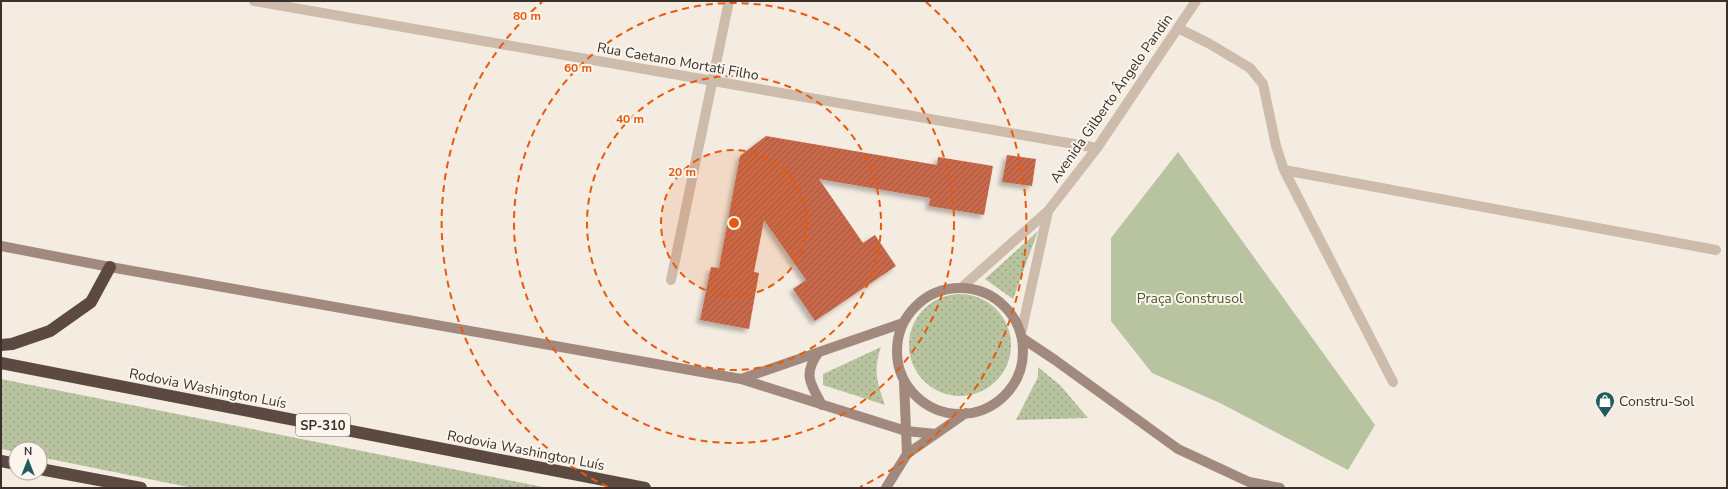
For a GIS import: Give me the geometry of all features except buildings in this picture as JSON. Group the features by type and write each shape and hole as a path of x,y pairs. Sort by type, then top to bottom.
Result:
{"highway":[{"path":"1,345 12,344 50,331 91,302 110,267"},
{"name":"Rodovia Washington Luís","path":"1,363 645,488"},
{"path":"48,471 141,488"}],"main road":[{"path":"1,246 110,267 741,379 906,431 936,434"},
{"path":"961,288 987,294 1008,310 1016,321 1021,336 1022,359 1016,379 1004,396 986,408 966,414 951,414 937,410 912,393 904,381 898,367 896,352 898,337 903,323 913,308 927,297 943,290 961,288"},
{"path":"741,379 903,323"},
{"path":"1021,336 1178,449 1249,482 1280,488"},
{"path":"818,353 810,365 809,373 811,384 822,404"},
{"path":"904,381 907,454"},
{"path":"886,488 907,454 966,414"}],"street":[{"name":"Rua Caetano Mortati Filho","path":"254,1 1097,148"},
{"path":"671,280 729,1"},
{"name":"Avenida Gilberto Ângelo Pandin","path":"961,288 1048,211 1097,148 1196,1"},
{"path":"1178,28 1210,44 1250,68 1263,84 1276,146 1284,170 1393,382"},
{"path":"1284,170 1716,250"},
{"name":"Avenida Gilberto Ângelo Pandin","path":"1021,336 1048,211"}],"green space":[{"name":"Praça Construsol","path":"1178,152 1375,425 1348,470 1220,403 1152,373 1111,321 1111,238"},
{"path":"1038,231 1013,299 985,279"},
{"path":"960,294 980,297 989,302 1003,316 1008,325 1011,345 1008,365 1003,374 989,388 980,393 960,396 940,393 931,388 917,374 912,365 909,345 912,325 917,316 931,302 940,297"},
{"path":"881,347 877,363 877,376 885,405 823,385 823,374"},
{"path":"1038,367 1060,385 1088,418 1016,420 1038,377"},
{"path":"1,379 548,488 193,488 48,459 48,441 8,441 8,450 1,449"}],"place":[{"name":"Constru-Sol","path":"1605,418"}]}
